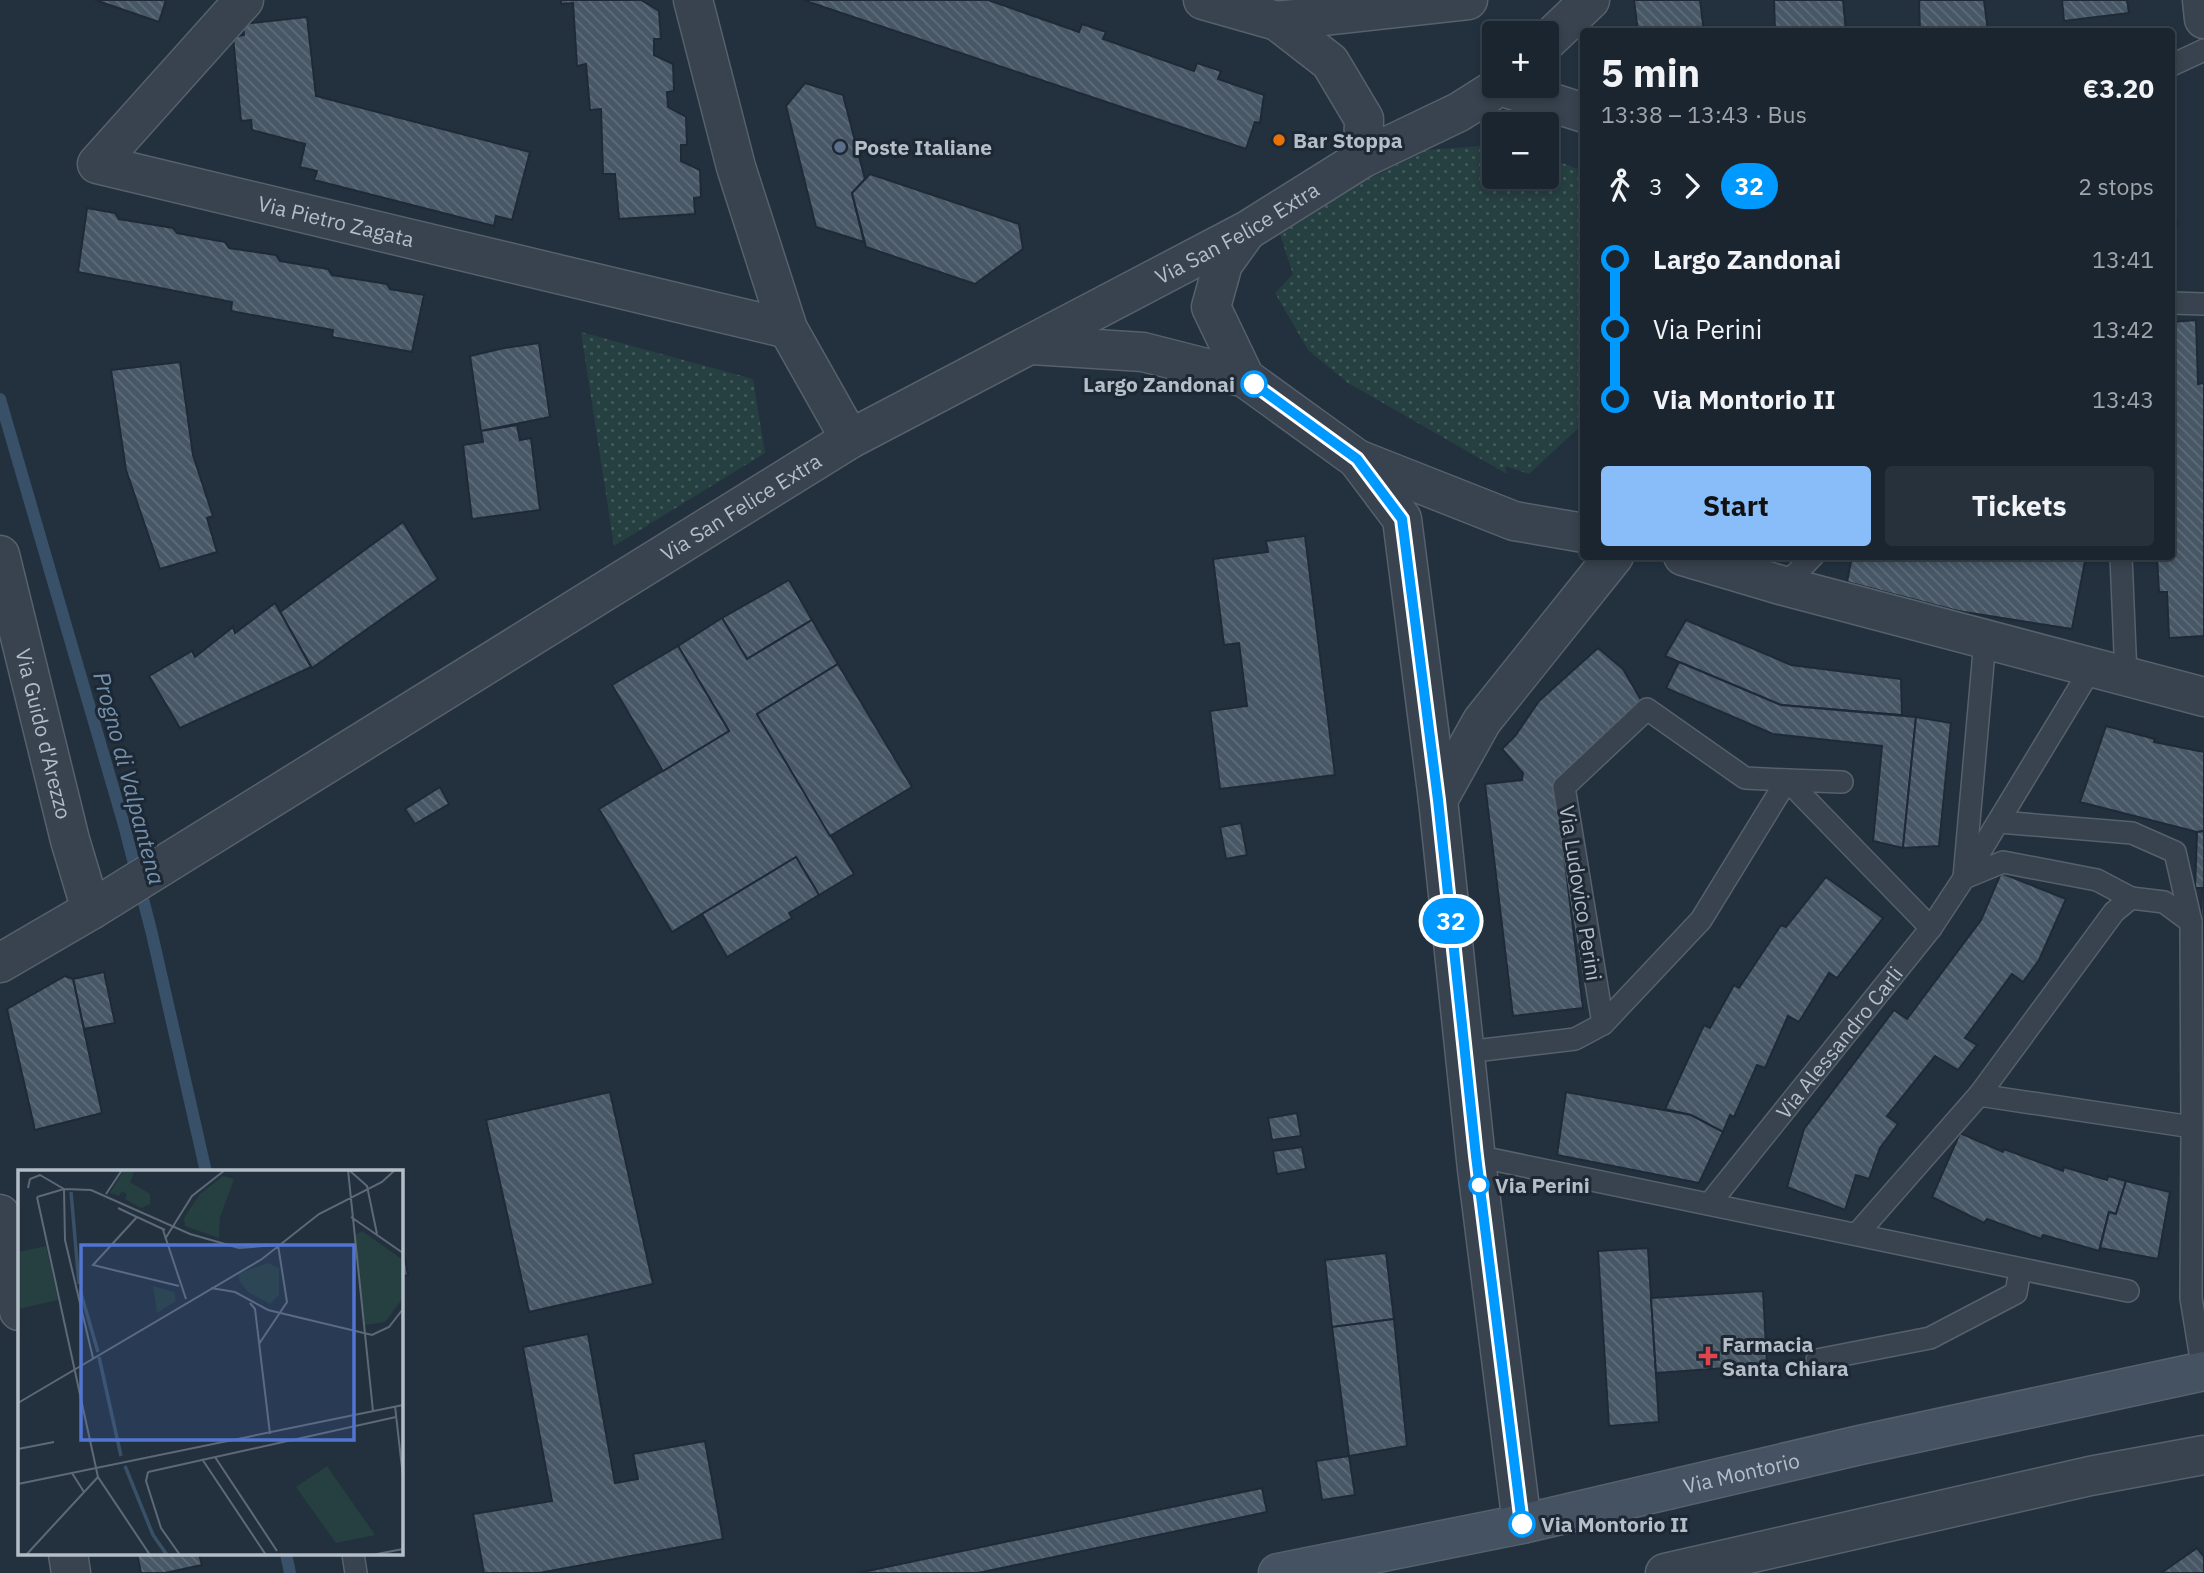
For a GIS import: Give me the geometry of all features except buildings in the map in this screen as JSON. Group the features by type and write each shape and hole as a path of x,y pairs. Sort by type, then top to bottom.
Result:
{"street":[{"name":"Via Pietro Zagata","path":"244,0 97,164 788,330"},
{"path":"693,0 736,167 788,330 850,439"},
{"path":"1203,0 1277,21 1330,62 1364,119 1363,158"},
{"path":"1277,21 1468,0"},
{"path":"1559,30 1591,0 1602,28"},
{"path":"2202,0 2204,19"},
{"name":"Via San Felice Extra","path":"0,963 97,906 850,439 1248,230 1363,158 1459,112 1482,97"},
{"path":"1537,98 1580,112"},
{"path":"1245,378 1211,307 1223,264 1248,230"},
{"path":"1032,345 1143,352 1245,378 1357,459 1514,521 1580,532"},
{"path":"1357,459 1402,519 1438,800 1476,1156 1522,1524"},
{"name":"Via Guido d'Arezzo","path":"0,555 70,840 97,906"},
{"path":"1438,800 1482,722 1611,560"},
{"path":"1696,560 1985,640 2204,696"},
{"path":"0,1214 18,1306"},
{"name":"Via Montorio","path":"1278,1573 1522,1524 1860,1445 2204,1371"},
{"path":"1665,1573 2090,1476 2204,1455"}],"lane":[{"path":"2175,64 2204,50"},
{"path":"2175,303 2204,304"},
{"path":"1784,586 1809,560"},
{"path":"2109,672 2121,560"},
{"name":"Via Alessandro Carli","path":"1964,878 1985,640"},
{"name":"Via Alessandro Carli","path":"1710,1203 1931,928 1999,822 2109,672"},
{"name":"Via Ludovico Perini","path":"1603,1024 1564,787 1647,709 1745,778 1842,782"},
{"path":"1787,780 1931,928"},
{"name":"Via Ludovico Perini","path":"1466,1052 1575,1039 1603,1024 1701,919 1787,780"},
{"path":"1999,822 2132,833 2175,852 2191,922 2191,1298 2204,1371"},
{"path":"1964,878 2003,862 2097,880 2131,898 2164,901 2191,922"},
{"path":"1857,1234 1979,1095 2114,912 2131,898"},
{"path":"1979,1095 2192,1127"},
{"path":"1476,1156 2128,1291"},
{"path":"1817,1360 1930,1338 2016,1293 2021,1270"}],"green space":[{"path":"1482,146 1482,189 1559,189 1559,162 1578,169 1580,427 1529,474 1505,466 1507,474 1348,383 1308,350 1275,293 1293,274 1277,225 1426,150"},
{"path":"581,332 753,379 765,453 614,546"}],"waterway":[{"name":"Progno di Valpantena","path":"0,399 124,825 152,934 206,1170"},
{"name":"Progno di Valpantena","path":"286,1556 290,1573"}],"bus line":[{"name":"32","path":"1254,384 1357,459 1402,519 1438,800 1476,1156 1522,1524"}],"place":[{"name":"Bar Stoppa","path":"1279,140"},
{"name":"Poste Italiane","path":"840,147"},
{"name":"Largo Zandonai","path":"1254,384"},
{"name":"Via Perini","path":"1479,1185"},
{"name":"Farmacia Santa Chiara","path":"1708,1356"},
{"name":"Via Montorio II","path":"1522,1524"}]}
